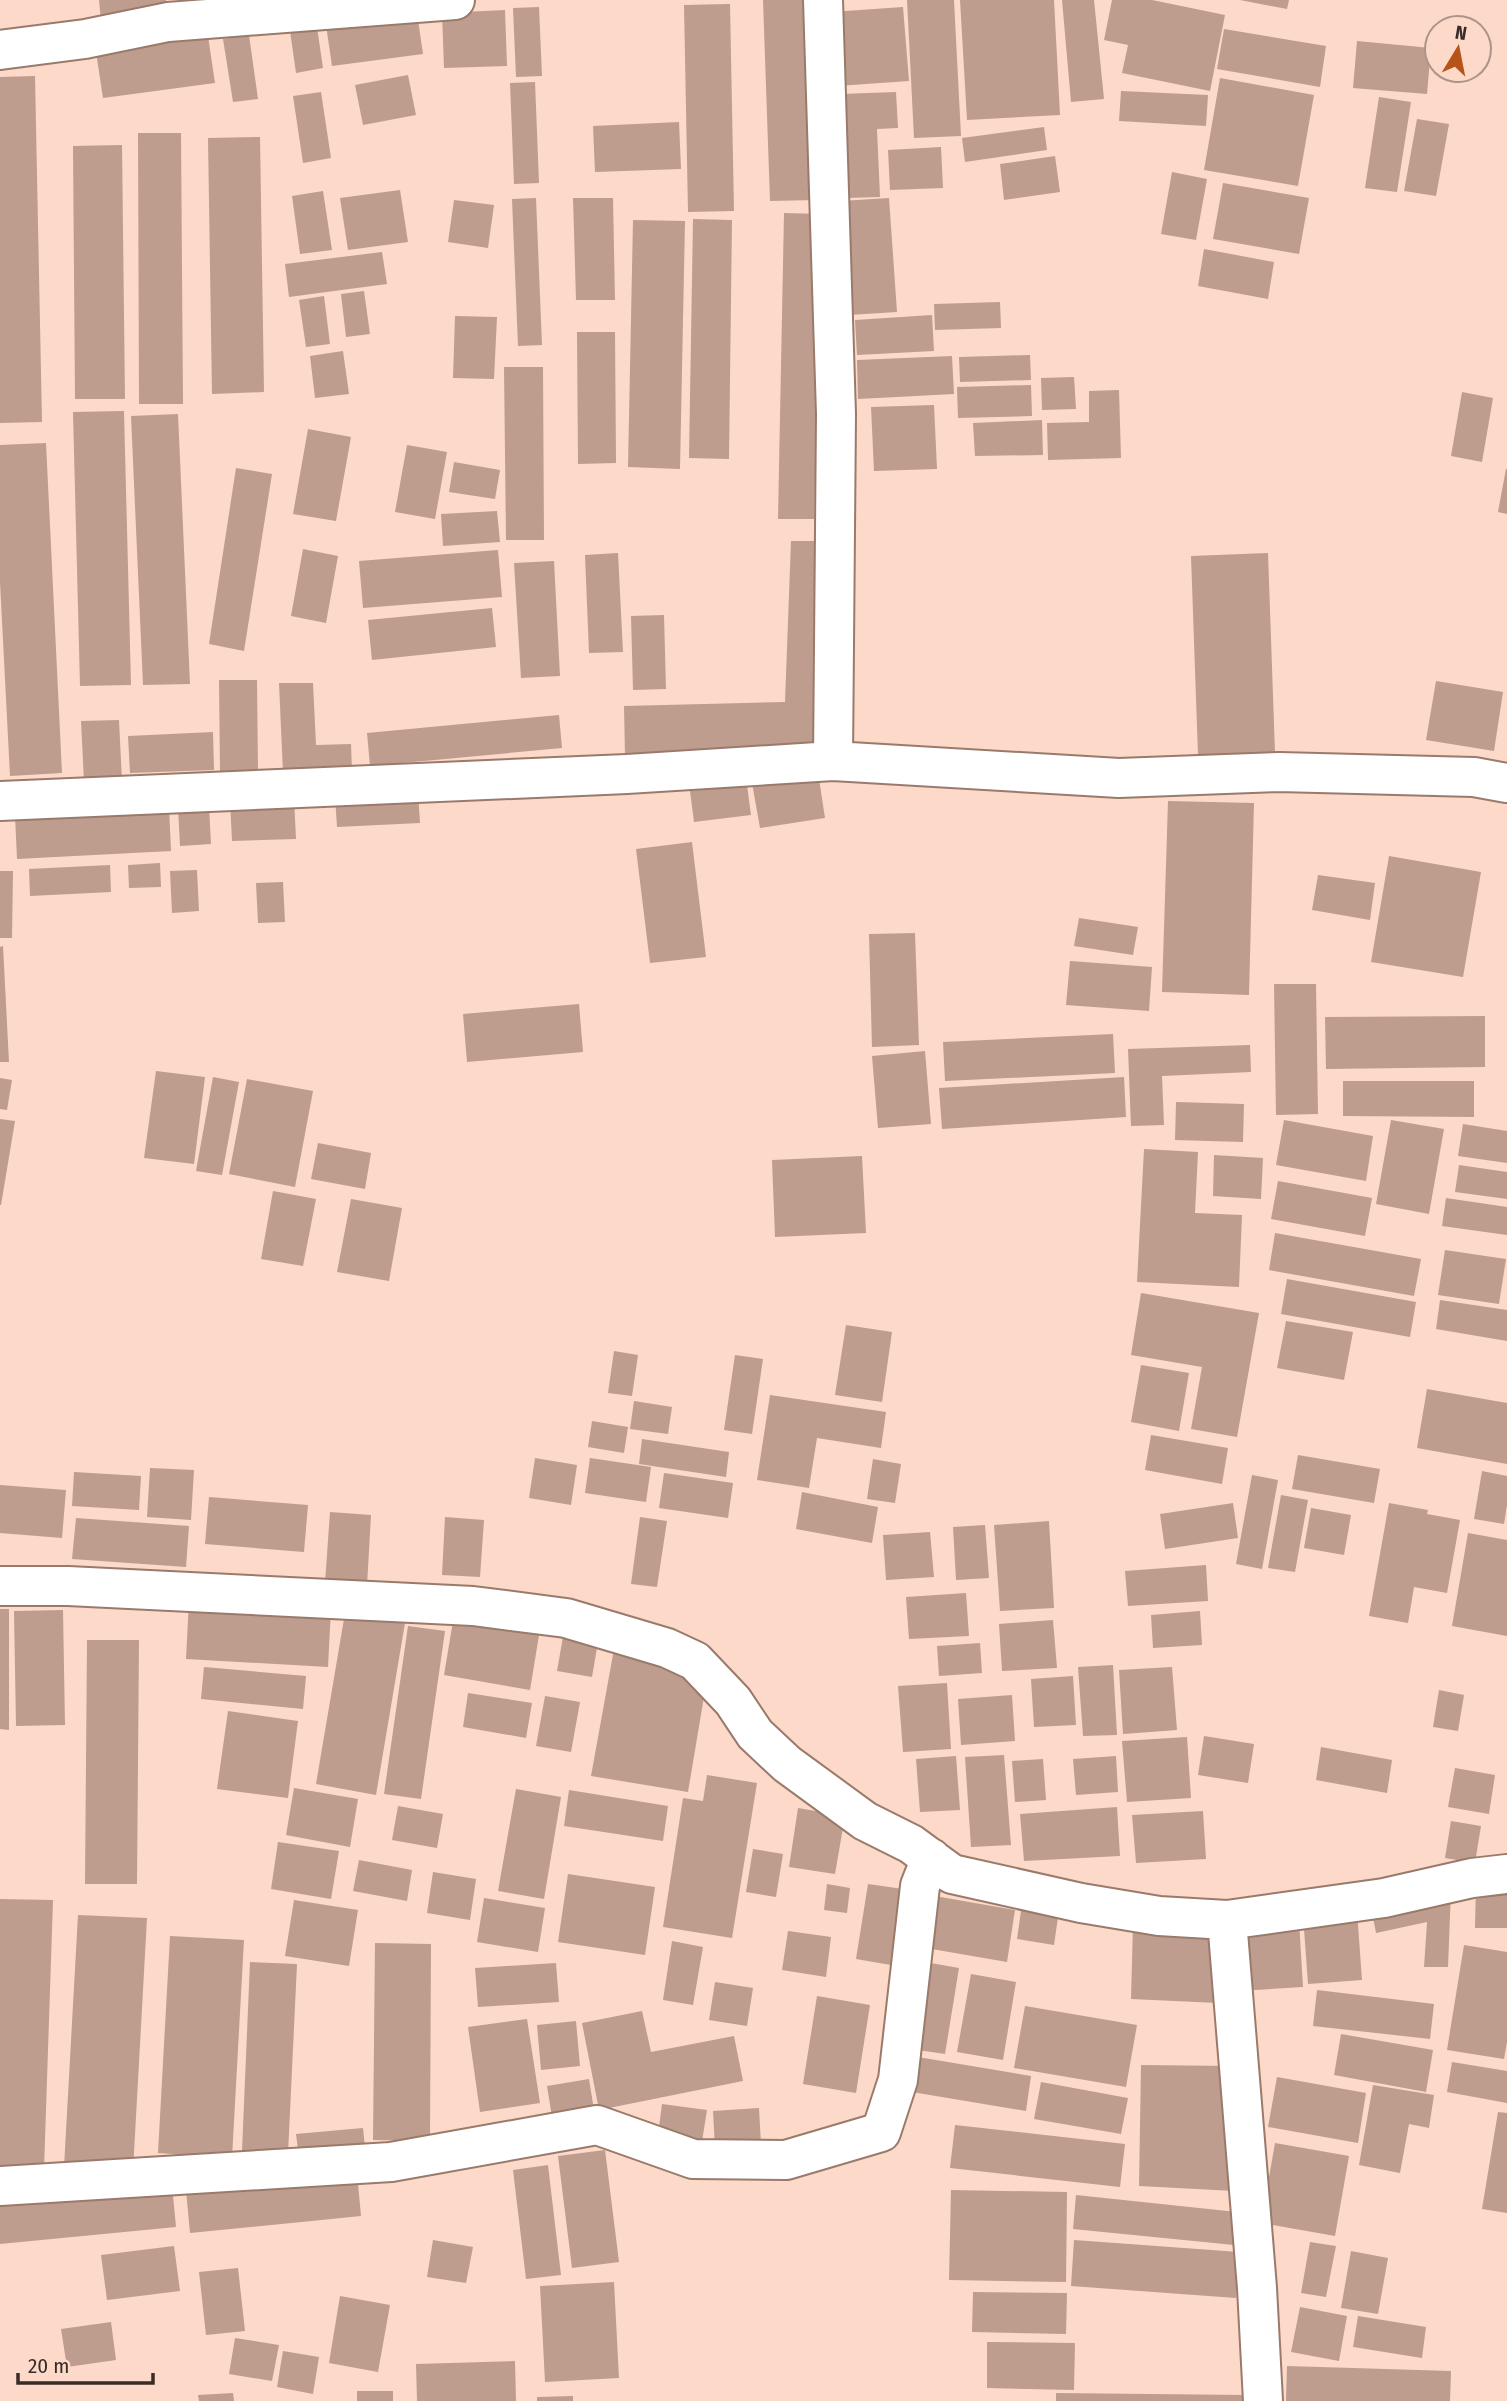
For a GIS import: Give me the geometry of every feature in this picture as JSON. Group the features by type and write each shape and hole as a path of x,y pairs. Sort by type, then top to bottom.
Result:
{"street":[{"path":"0,50 85,39 168,22 455,0"},
{"path":"823,0 836,414 833,761"},
{"path":"0,801 613,774 833,761 1119,778 1279,772 1474,777 1507,783"},
{"path":"0,1586 68,1586 472,1606 566,1618 667,1648 695,1661 733,1701 755,1734 787,1764 865,1821 911,1844 952,1874 1081,1903 1158,1916 1227,1920 1384,1898 1472,1878 1507,1874"},
{"path":"0,2186 391,2162 597,2125 693,2159 786,2160 881,2132 898,2080 920,1886 931,1858"},
{"path":"1227,1920 1257,2288 1263,2401"}],"building":[{"path":"99,0 166,0 167,13 101,21"},
{"path":"763,0 808,0 815,200 770,201"},
{"path":"907,0 954,0 961,136 914,138"},
{"path":"960,0 1054,0 1060,115 967,120"},
{"path":"1062,0 1094,0 1104,99 1071,102"},
{"path":"1112,0 1152,0 1225,15 1210,91 1122,73 1128,45 1104,40"},
{"path":"1240,0 1289,0 1287,9"},
{"path":"730,4 734,211 688,212 684,5"},
{"path":"539,7 542,76 516,77 513,8"},
{"path":"903,7 909,81 837,86 831,12"},
{"path":"505,10 507,66 444,68 442,13"},
{"path":"417,13 423,54 332,66 326,25"},
{"path":"317,27 323,68 296,73 290,31"},
{"path":"1224,29 1326,46 1320,87 1217,69"},
{"path":"249,35 258,99 233,102 223,39"},
{"path":"208,36 215,83 103,98 96,52"},
{"path":"1357,41 1423,47 1423,84 1428,84 1427,94 1353,88"},
{"path":"408,75 416,115 363,125 355,85"},
{"path":"35,76 42,422 0,423 0,77"},
{"path":"1220,78 1314,95 1298,186 1204,170"},
{"path":"535,82 539,183 514,184 510,83"},
{"path":"1121,91 1208,95 1206,126 1119,121"},
{"path":"321,92 331,158 303,163 293,96"},
{"path":"896,92 898,128 877,129 880,197 846,198 841,94"},
{"path":"1379,97 1411,102 1397,192 1365,188"},
{"path":"1417,119 1449,124 1436,196 1404,191"},
{"path":"679,122 681,169 595,172 593,126"},
{"path":"1044,127 1047,150 965,162 962,138"},
{"path":"138,133 181,133 183,404 139,404"},
{"path":"260,137 264,392 212,394 208,138"},
{"path":"122,145 125,399 75,399 73,146"},
{"path":"941,147 943,188 890,190 888,150"},
{"path":"1055,156 1060,192 1004,200 1000,164"},
{"path":"1172,172 1207,179 1196,240 1161,234"},
{"path":"1223,183 1309,198 1299,254 1213,239"},
{"path":"400,190 408,242 348,250 340,198"},
{"path":"323,191 332,250 300,254 292,196"},
{"path":"536,198 542,345 518,346 512,199"},
{"path":"573,198 613,198 615,300 576,300"},
{"path":"889,198 897,312 849,315 841,201"},
{"path":"454,200 494,205 488,248 448,242"},
{"path":"784,213 821,214 814,519 778,519"},
{"path":"693,219 732,220 729,459 689,458"},
{"path":"633,220 685,221 680,469 628,467"},
{"path":"1204,249 1274,262 1268,299 1198,286"},
{"path":"382,252 387,284 289,297 285,264"},
{"path":"364,291 370,334 346,337 341,294"},
{"path":"324,296 330,344 306,347 299,300"},
{"path":"1000,302 1001,328 935,330 934,304"},
{"path":"932,315 934,351 857,355 855,320"},
{"path":"455,316 497,317 494,379 453,378"},
{"path":"577,332 615,332 616,463 578,464"},
{"path":"343,351 349,394 315,398 310,356"},
{"path":"1030,355 1031,380 960,382 959,357"},
{"path":"952,356 954,394 858,399 857,360"},
{"path":"504,367 543,367 544,540 506,540"},
{"path":"1074,377 1076,409 1042,410 1041,378"},
{"path":"1031,385 1032,416 958,418 957,387"},
{"path":"1119,390 1121,458 1048,460 1047,423 1089,422 1089,391"},
{"path":"1462,392 1493,398 1482,462 1451,456"},
{"path":"934,405 937,469 874,471 871,407"},
{"path":"124,411 131,685 80,686 73,412"},
{"path":"178,414 190,684 143,685 131,416"},
{"path":"1042,420 1043,455 975,456 973,423"},
{"path":"308,429 351,437 336,521 293,514"},
{"path":"46,443 62,773 10,776 0,582 0,445"},
{"path":"407,445 447,452 435,519 395,512"},
{"path":"454,462 500,470 495,499 449,492"},
{"path":"236,468 272,474 244,651 209,644"},
{"path":"1507,469 1507,514 1498,512"},
{"path":"497,511 500,542 443,546 441,514"},
{"path":"791,541 829,541 822,750 625,756 624,706 785,702"},
{"path":"303,549 338,556 326,623 291,616"},
{"path":"498,550 502,597 363,608 359,561"},
{"path":"618,553 623,652 589,653 585,555"},
{"path":"1268,553 1275,753 1198,755 1191,556"},
{"path":"554,561 560,676 521,678 514,563"},
{"path":"492,608 496,647 372,660 368,620"},
{"path":"664,615 666,689 633,690 631,616"},
{"path":"219,680 257,680 258,770 220,771"},
{"path":"1436,681 1503,692 1494,751 1426,740"},
{"path":"279,683 313,683 316,745 351,744 352,770 283,773"},
{"path":"559,715 562,748 370,766 367,733"},
{"path":"119,720 122,781 84,782 81,721"},
{"path":"213,732 214,770 130,773 128,736"},
{"path":"818,772 825,818 760,828 752,783"},
{"path":"747,785 751,815 694,822 690,791"},
{"path":"418,792 420,823 337,827 335,796"},
{"path":"294,798 296,839 232,841 230,801"},
{"path":"1168,801 1254,803 1249,995 1162,992"},
{"path":"209,806 211,844 180,846 178,807"},
{"path":"169,807 171,851 17,859 15,815"},
{"path":"692,842 706,957 650,963 636,849"},
{"path":"1389,856 1481,872 1463,977 1371,962"},
{"path":"160,863 161,887 129,888 128,865"},
{"path":"110,865 111,892 30,896 29,869"},
{"path":"197,870 199,911 172,913 170,871"},
{"path":"0,871 13,871 12,938 0,938"},
{"path":"1318,875 1375,883 1370,920 1312,910"},
{"path":"283,882 285,922 258,923 256,883"},
{"path":"1079,918 1138,927 1133,955 1074,946"},
{"path":"915,933 919,1045 872,1047 869,934"},
{"path":"3,946 9,1062 0,1062 0,947"},
{"path":"1070,961 1152,967 1149,1011 1066,1005"},
{"path":"1274,984 1316,984 1318,1114 1276,1115"},
{"path":"579,1004 583,1052 467,1062 463,1014"},
{"path":"1485,1016 1485,1067 1326,1069 1325,1017"},
{"path":"1113,1034 1115,1073 945,1081 943,1042"},
{"path":"1250,1045 1251,1072 1162,1076 1164,1125 1131,1126 1128,1049"},
{"path":"925,1051 931,1124 878,1128 872,1056"},
{"path":"156,1071 205,1077 194,1164 144,1158"},
{"path":"213,1077 239,1082 222,1175 196,1171"},
{"path":"1124,1077 1126,1117 942,1129 939,1088"},
{"path":"0,1078 12,1080 7,1110 0,1109"},
{"path":"247,1079 313,1091 295,1187 229,1174"},
{"path":"1343,1081 1474,1081 1474,1117 1343,1116"},
{"path":"1176,1102 1244,1104 1243,1142 1175,1140"},
{"path":"0,1119 15,1121 1,1205 0,1205"},
{"path":"1284,1120 1373,1136 1366,1181 1276,1165"},
{"path":"1391,1120 1444,1129 1429,1214 1376,1204"},
{"path":"1463,1124 1507,1131 1507,1163 1458,1156"},
{"path":"318,1143 371,1153 365,1189 311,1179"},
{"path":"1144,1149 1198,1152 1195,1213 1242,1215 1239,1287 1137,1282"},
{"path":"1214,1155 1263,1158 1261,1199 1213,1196"},
{"path":"862,1156 866,1233 775,1237 772,1160"},
{"path":"1459,1165 1507,1172 1507,1199 1455,1192"},
{"path":"1278,1181 1372,1198 1365,1236 1271,1219"},
{"path":"273,1191 316,1199 303,1266 261,1259"},
{"path":"1446,1198 1507,1207 1507,1235 1442,1226"},
{"path":"351,1199 402,1208 389,1281 337,1272"},
{"path":"1275,1233 1421,1259 1414,1296 1269,1270"},
{"path":"1445,1250 1506,1259 1499,1304 1438,1295"},
{"path":"1287,1279 1416,1302 1410,1337 1281,1314"},
{"path":"1141,1293 1259,1313 1237,1437 1191,1429 1202,1367 1131,1355"},
{"path":"1440,1300 1507,1310 1507,1341 1436,1329"},
{"path":"1286,1321 1353,1332 1344,1380 1277,1368"},
{"path":"846,1325 892,1332 882,1402 835,1395"},
{"path":"614,1351 638,1355 632,1396 608,1393"},
{"path":"735,1355 763,1359 752,1434 724,1430"},
{"path":"1141,1365 1189,1373 1179,1431 1131,1422"},
{"path":"1427,1389 1507,1403 1507,1464 1417,1448"},
{"path":"770,1395 886,1412 881,1448 817,1438 809,1488 757,1480"},
{"path":"634,1401 672,1407 668,1434 630,1429"},
{"path":"592,1421 628,1427 624,1453 588,1447"},
{"path":"1151,1435 1228,1448 1222,1484 1145,1470"},
{"path":"642,1439 729,1452 726,1477 639,1464"},
{"path":"1298,1455 1380,1469 1374,1503 1292,1489"},
{"path":"535,1458 577,1465 571,1505 529,1498"},
{"path":"590,1458 651,1467 646,1502 585,1493"},
{"path":"873,1459 901,1464 895,1503 867,1499"},
{"path":"150,1468 194,1470 191,1520 147,1517"},
{"path":"1482,1471 1507,1476 1504,1524 1474,1519"},
{"path":"74,1472 141,1476 139,1510 72,1506"},
{"path":"664,1473 733,1483 728,1518 659,1508"},
{"path":"1252,1475 1278,1480 1262,1569 1236,1564"},
{"path":"0,1485 66,1490 62,1538 0,1533"},
{"path":"802,1492 878,1507 872,1543 796,1529"},
{"path":"1281,1495 1308,1500 1295,1572 1268,1568"},
{"path":"209,1497 308,1505 304,1552 205,1544"},
{"path":"1233,1503 1238,1538 1165,1549 1160,1514"},
{"path":"1389,1503 1428,1510 1427,1514 1460,1520 1447,1593 1414,1587 1408,1623 1369,1616"},
{"path":"1311,1508 1351,1515 1344,1555 1304,1548"},
{"path":"330,1512 371,1515 367,1586 325,1583"},
{"path":"445,1517 484,1520 480,1577 442,1575"},
{"path":"640,1517 667,1521 657,1587 631,1584"},
{"path":"76,1518 189,1526 186,1567 72,1559"},
{"path":"1049,1521 1054,1608 1000,1611 994,1525"},
{"path":"985,1525 989,1578 956,1580 953,1527"},
{"path":"930,1532 934,1577 886,1580 883,1535"},
{"path":"1468,1533 1507,1540 1507,1636 1452,1626"},
{"path":"1206,1565 1208,1601 1128,1606 1125,1571"},
{"path":"966,1593 969,1636 909,1639 906,1597"},
{"path":"189,1600 331,1609 328,1667 186,1659"},
{"path":"0,1609 9,1609 9,1730 0,1729"},
{"path":"455,1609 541,1623 530,1690 444,1675"},
{"path":"63,1610 65,1725 16,1726 14,1611"},
{"path":"1200,1611 1202,1645 1153,1648 1151,1615"},
{"path":"345,1613 405,1623 376,1795 316,1784"},
{"path":"1053,1620 1057,1668 1002,1671 999,1624"},
{"path":"408,1626 445,1631 421,1799 384,1794"},
{"path":"564,1631 599,1636 592,1677 557,1671"},
{"path":"616,1638 707,1679 688,1792 591,1776"},
{"path":"87,1640 139,1640 137,1884 85,1884"},
{"path":"980,1643 982,1673 939,1676 937,1646"},
{"path":"1113,1665 1117,1735 1083,1736 1078,1667"},
{"path":"204,1667 306,1676 303,1709 201,1699"},
{"path":"1172,1667 1177,1730 1123,1734 1119,1670"},
{"path":"1073,1676 1076,1725 1034,1727 1031,1679"},
{"path":"947,1683 951,1749 903,1752 898,1686"},
{"path":"1439,1690 1464,1695 1458,1731 1433,1727"},
{"path":"468,1693 532,1703 526,1738 463,1727"},
{"path":"1012,1695 1015,1741 961,1745 958,1699"},
{"path":"545,1696 580,1702 571,1752 536,1746"},
{"path":"228,1711 298,1721 288,1798 217,1789"},
{"path":"1204,1736 1254,1744 1248,1783 1198,1775"},
{"path":"1187,1737 1191,1798 1127,1802 1122,1741"},
{"path":"1321,1747 1392,1760 1387,1793 1316,1780"},
{"path":"1004,1755 1011,1845 971,1847 965,1757"},
{"path":"956,1756 960,1810 920,1812 916,1759"},
{"path":"1116,1756 1118,1792 1076,1795 1073,1759"},
{"path":"1043,1759 1046,1800 1015,1802 1012,1761"},
{"path":"1455,1768 1495,1775 1489,1814 1448,1807"},
{"path":"707,1775 757,1783 732,1938 663,1927 683,1798 703,1801"},
{"path":"294,1788 358,1799 350,1847 286,1835"},
{"path":"516,1789 561,1797 544,1899 498,1891"},
{"path":"569,1790 668,1806 663,1841 564,1826"},
{"path":"398,1806 443,1814 437,1848 392,1840"},
{"path":"1117,1807 1120,1856 1024,1861 1020,1814"},
{"path":"798,1808 845,1816 835,1874 789,1867"},
{"path":"1203,1811 1206,1859 1136,1863 1132,1815"},
{"path":"1451,1821 1481,1826 1475,1863 1445,1858"},
{"path":"278,1842 339,1851 331,1899 271,1889"},
{"path":"753,1849 783,1854 776,1897 746,1892"},
{"path":"359,1860 412,1870 407,1901 353,1891"},
{"path":"433,1872 476,1879 470,1920 427,1913"},
{"path":"568,1874 655,1887 645,1955 558,1942"},
{"path":"1476,1881 1507,1881 1507,1928 1475,1928"},
{"path":"827,1884 850,1888 847,1913 824,1910"},
{"path":"868,1884 903,1889 891,1965 856,1959"},
{"path":"1451,1890 1448,1967 1424,1967 1427,1922 1376,1933 1371,1907"},
{"path":"929,1895 1015,1910 1007,1962 920,1947"},
{"path":"1023,1897 1060,1903 1054,1945 1017,1939"},
{"path":"484,1898 545,1908 538,1952 477,1942"},
{"path":"0,1899 53,1900 44,2170 0,2168"},
{"path":"294,1900 358,1910 349,1966 285,1956"},
{"path":"1357,1911 1362,1980 1308,1984 1303,1915"},
{"path":"78,1915 147,1918 133,2171 64,2167"},
{"path":"1299,1921 1303,1987 1240,1991 1235,1925"},
{"path":"1133,1924 1221,1927 1218,2003 1131,1999"},
{"path":"788,1931 831,1937 826,1977 782,1970"},
{"path":"170,1936 244,1940 232,2158 158,2153"},
{"path":"672,1941 703,1947 693,2005 663,2000"},
{"path":"375,1943 431,1944 430,2141 373,2140"},
{"path":"1464,1945 1507,1952 1507,2042 1504,2059 1447,2050"},
{"path":"250,1962 297,1964 288,2154 242,2151"},
{"path":"925,1962 959,1968 945,2054 911,2049"},
{"path":"556,1963 559,2002 478,2007 475,1968"},
{"path":"971,1974 1016,1982 1003,2060 957,2052"},
{"path":"715,1982 753,1988 747,2026 709,2020"},
{"path":"1317,1990 1434,2004 1430,2039 1313,2026"},
{"path":"817,1996 870,2005 856,2093 803,2084"},
{"path":"1025,2006 1137,2025 1126,2087 1014,2068"},
{"path":"642,2011 651,2052 734,2036 743,2081 599,2110 582,2023"},
{"path":"527,2019 540,2103 480,2112 468,2027"},
{"path":"576,2021 580,2066 541,2070 537,2025"},
{"path":"1341,2034 1433,2050 1426,2092 1334,2075"},
{"path":"918,2057 1031,2076 1026,2111 912,2092"},
{"path":"1452,2062 1507,2071 1507,2103 1447,2092"},
{"path":"1141,2065 1231,2066 1234,2191 1139,2186"},
{"path":"1277,2077 1366,2093 1358,2143 1268,2127"},
{"path":"589,2079 594,2110 552,2117 547,2086"},
{"path":"1041,2082 1128,2098 1121,2134 1034,2119"},
{"path":"1373,2085 1434,2095 1429,2128 1409,2124 1400,2173 1359,2165"},
{"path":"662,2104 707,2110 701,2148 657,2142"},
{"path":"759,2108 761,2145 715,2148 713,2111"},
{"path":"1498,2112 1507,2113 1507,2213 1482,2209"},
{"path":"955,2125 1125,2144 1120,2187 950,2168"},
{"path":"363,2128 366,2157 300,2165 296,2134"},
{"path":"1275,2143 1349,2156 1335,2236 1261,2223"},
{"path":"605,2150 619,2262 572,2268 558,2156"},
{"path":"548,2165 561,2275 526,2279 513,2170"},
{"path":"357,2173 361,2216 190,2233 186,2190"},
{"path":"172,2185 176,2227 0,2244 0,2201"},
{"path":"951,2190 1067,2192 1066,2282 949,2280"},
{"path":"1076,2195 1237,2212 1234,2245 1073,2229"},
{"path":"433,2240 473,2247 466,2283 427,2277"},
{"path":"1074,2240 1239,2252 1236,2298 1071,2286"},
{"path":"1310,2242 1336,2246 1326,2297 1301,2293"},
{"path":"174,2246 180,2291 107,2300 101,2255"},
{"path":"1351,2251 1388,2258 1378,2314 1341,2308"},
{"path":"238,2268 245,2331 206,2335 199,2272"},
{"path":"614,2282 619,2378 545,2382 540,2286"},
{"path":"973,2292 1067,2293 1066,2334 972,2332"},
{"path":"340,2296 390,2305 378,2372 329,2363"},
{"path":"1300,2307 1347,2316 1339,2361 1291,2352"},
{"path":"1358,2316 1426,2327 1422,2358 1353,2347"},
{"path":"111,2322 116,2360 67,2367 61,2329"},
{"path":"235,2338 279,2345 272,2381 229,2374"},
{"path":"987,2342 1075,2343 1074,2390 987,2388"},
{"path":"283,2351 319,2357 313,2394 277,2387"},
{"path":"515,2361 516,2401 417,2401 416,2364"},
{"path":"1287,2366 1451,2371 1450,2401 1286,2401"},
{"path":"357,2391 393,2391 393,2401 357,2401"},
{"path":"233,2393 234,2401 199,2401 198,2395"},
{"path":"1056,2393 1247,2395 1247,2401 1056,2401"},
{"path":"573,2396 573,2401 537,2401 537,2397"}]}
